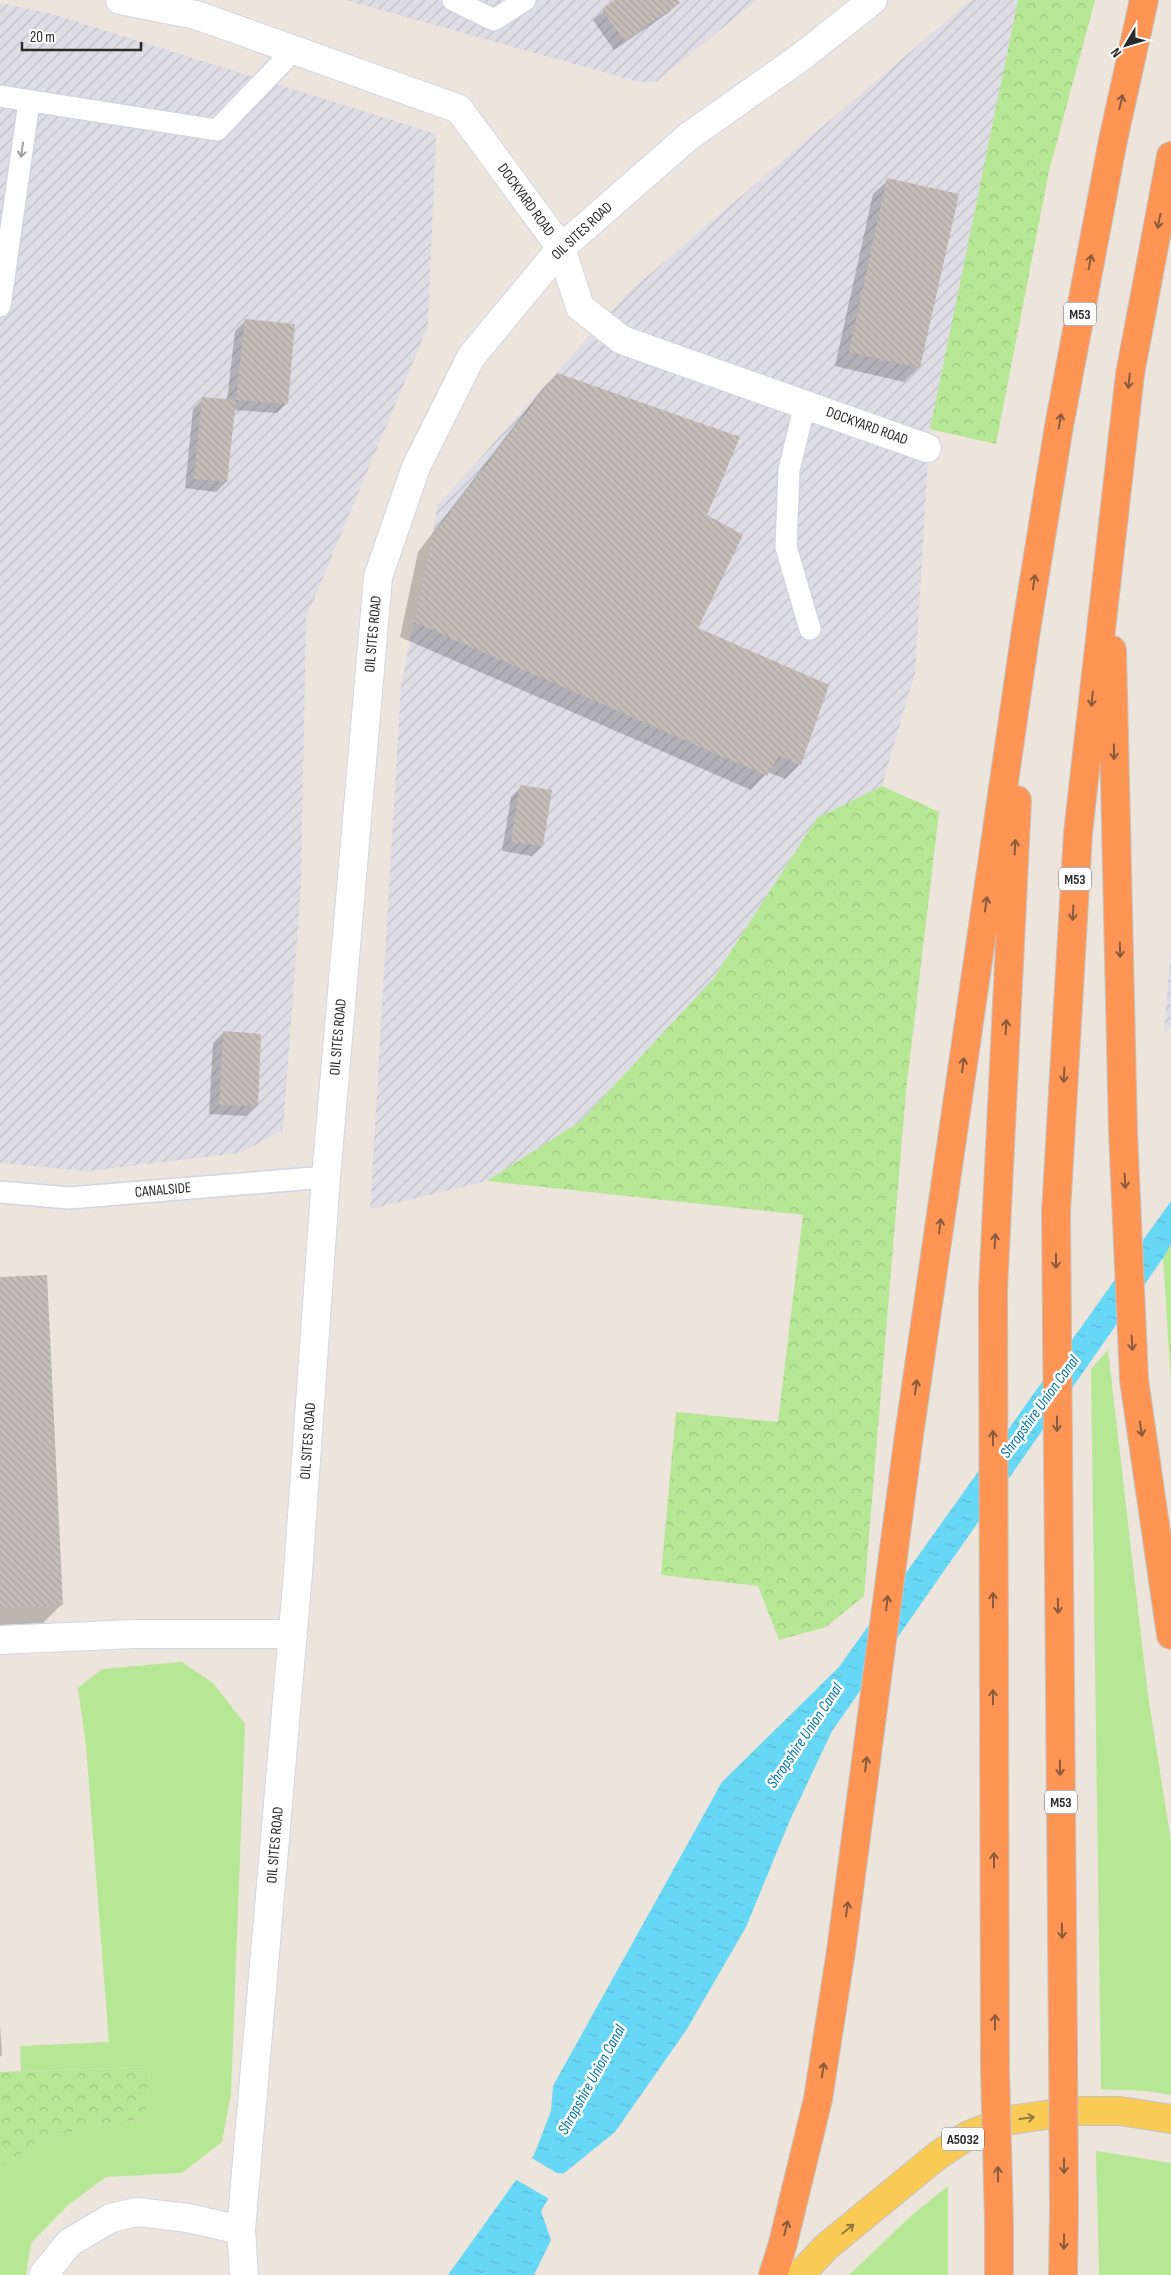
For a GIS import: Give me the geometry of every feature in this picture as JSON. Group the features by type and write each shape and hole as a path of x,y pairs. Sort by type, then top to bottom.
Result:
{"highway":[{"name":"M53","path":"999,2275 995,2071 992,1649 993,1290 1026,630 1064,397 1113,140 1144,0"},
{"name":"M53","path":"1063,2275 1063,2047 1056,1212 1078,833 1109,546 1130,374 1171,156"},
{"path":"1109,546 1123,1132 1134,1380 1171,1635"},
{"path":"773,2275 782,2247 818,2099 860,1812 909,1435 1026,630"}],"main road":[{"name":"A5032","path":"800,2275 826,2247 937,2156 967,2136 1004,2121 1073,2112 1120,2111 1171,2119"}],"street":[{"name":"DOCKYARD ROAD","path":"120,0 196,15 459,109 561,248 580,307 622,340 927,448"},
{"name":"OIL SITES ROAD","path":"244,2275 241,2230 293,1634 326,1177 378,577 416,467 471,358 561,248 688,137 800,57 873,0"},
{"path":"0,1640 134,1634 293,1634"},
{"path":"43,2275 69,2243 111,2218 137,2212 188,2218 241,2230"}],"lane":[{"path":"453,0 494,20 526,0"},
{"path":"0,96 216,130 294,50"},
{"path":"0,306 29,102"},
{"path":"805,404 789,470 786,547 810,628"},
{"name":"CANALSIDE","path":"0,1192 69,1198 326,1177"}],"shaded area":[{"path":"345,0 757,0 657,81 639,82"},
{"path":"971,0 1018,0 930,429 915,673 882,786 817,818 713,979 581,1121 487,1181 370,1209 401,686 438,505 630,291"},
{"path":"0,3 49,13 436,134 428,326 306,618 301,888 283,1130 240,1153 86,1171 0,1163"},
{"path":"1171,947 1171,1026 1164,1034"}],"green space":[{"path":"1018,0 1095,0 1049,171 996,444 930,429"},
{"path":"882,786 939,812 906,1091 864,1596 826,1627 779,1640 758,1586 661,1575 676,1412 778,1422 803,1215 487,1181 581,1121 713,979 817,818"},
{"path":"1171,1244 1171,1384 1163,1258"},
{"path":"1108,1350 1148,1696 1171,1841 1171,2095 1148,2091 1101,2089 1091,1369"},
{"path":"182,1662 213,1683 245,1724 231,2093 222,2142 182,2173 106,2177 68,2205 31,2243 26,2275 0,2275 0,2167 49,2136 146,2118 149,2067 21,2071 20,2046 109,2042 86,1746 78,1688 102,1669"},
{"path":"149,2067 146,2118 49,2136 0,2167 0,2072"},
{"path":"1096,2151 1171,2163 1171,2275 1099,2275"},
{"path":"948,2186 948,2275 849,2275 912,2215"}],"water":[{"name":"Shropshire Union Canal","path":"1171,1201 1171,1244 1163,1258 832,1731 790,1820 746,1927 687,2029 615,2132 563,2174 541,2211 551,2240 534,2275 448,2275 534,2155 551,2111 553,2086 722,1782 839,1667"}],"pier":[{"path":"530,2157 557,2173 567,2174 551,2200 515,2179"}],"building":[{"path":"615,0 678,0 680,3 624,41 602,9"},
{"path":"887,178 959,194 920,368 849,352"},
{"path":"245,319 295,324 288,404 236,400"},
{"path":"557,373 740,437 707,515 743,535 698,628 829,685 801,765 779,756 767,776 414,622 432,536"},
{"path":"202,397 236,400 227,482 194,479"},
{"path":"520,785 552,790 543,846 511,842"},
{"path":"223,1031 261,1034 258,1106 219,1105"},
{"path":"47,1275 63,1605 0,1608 0,1277"}]}
